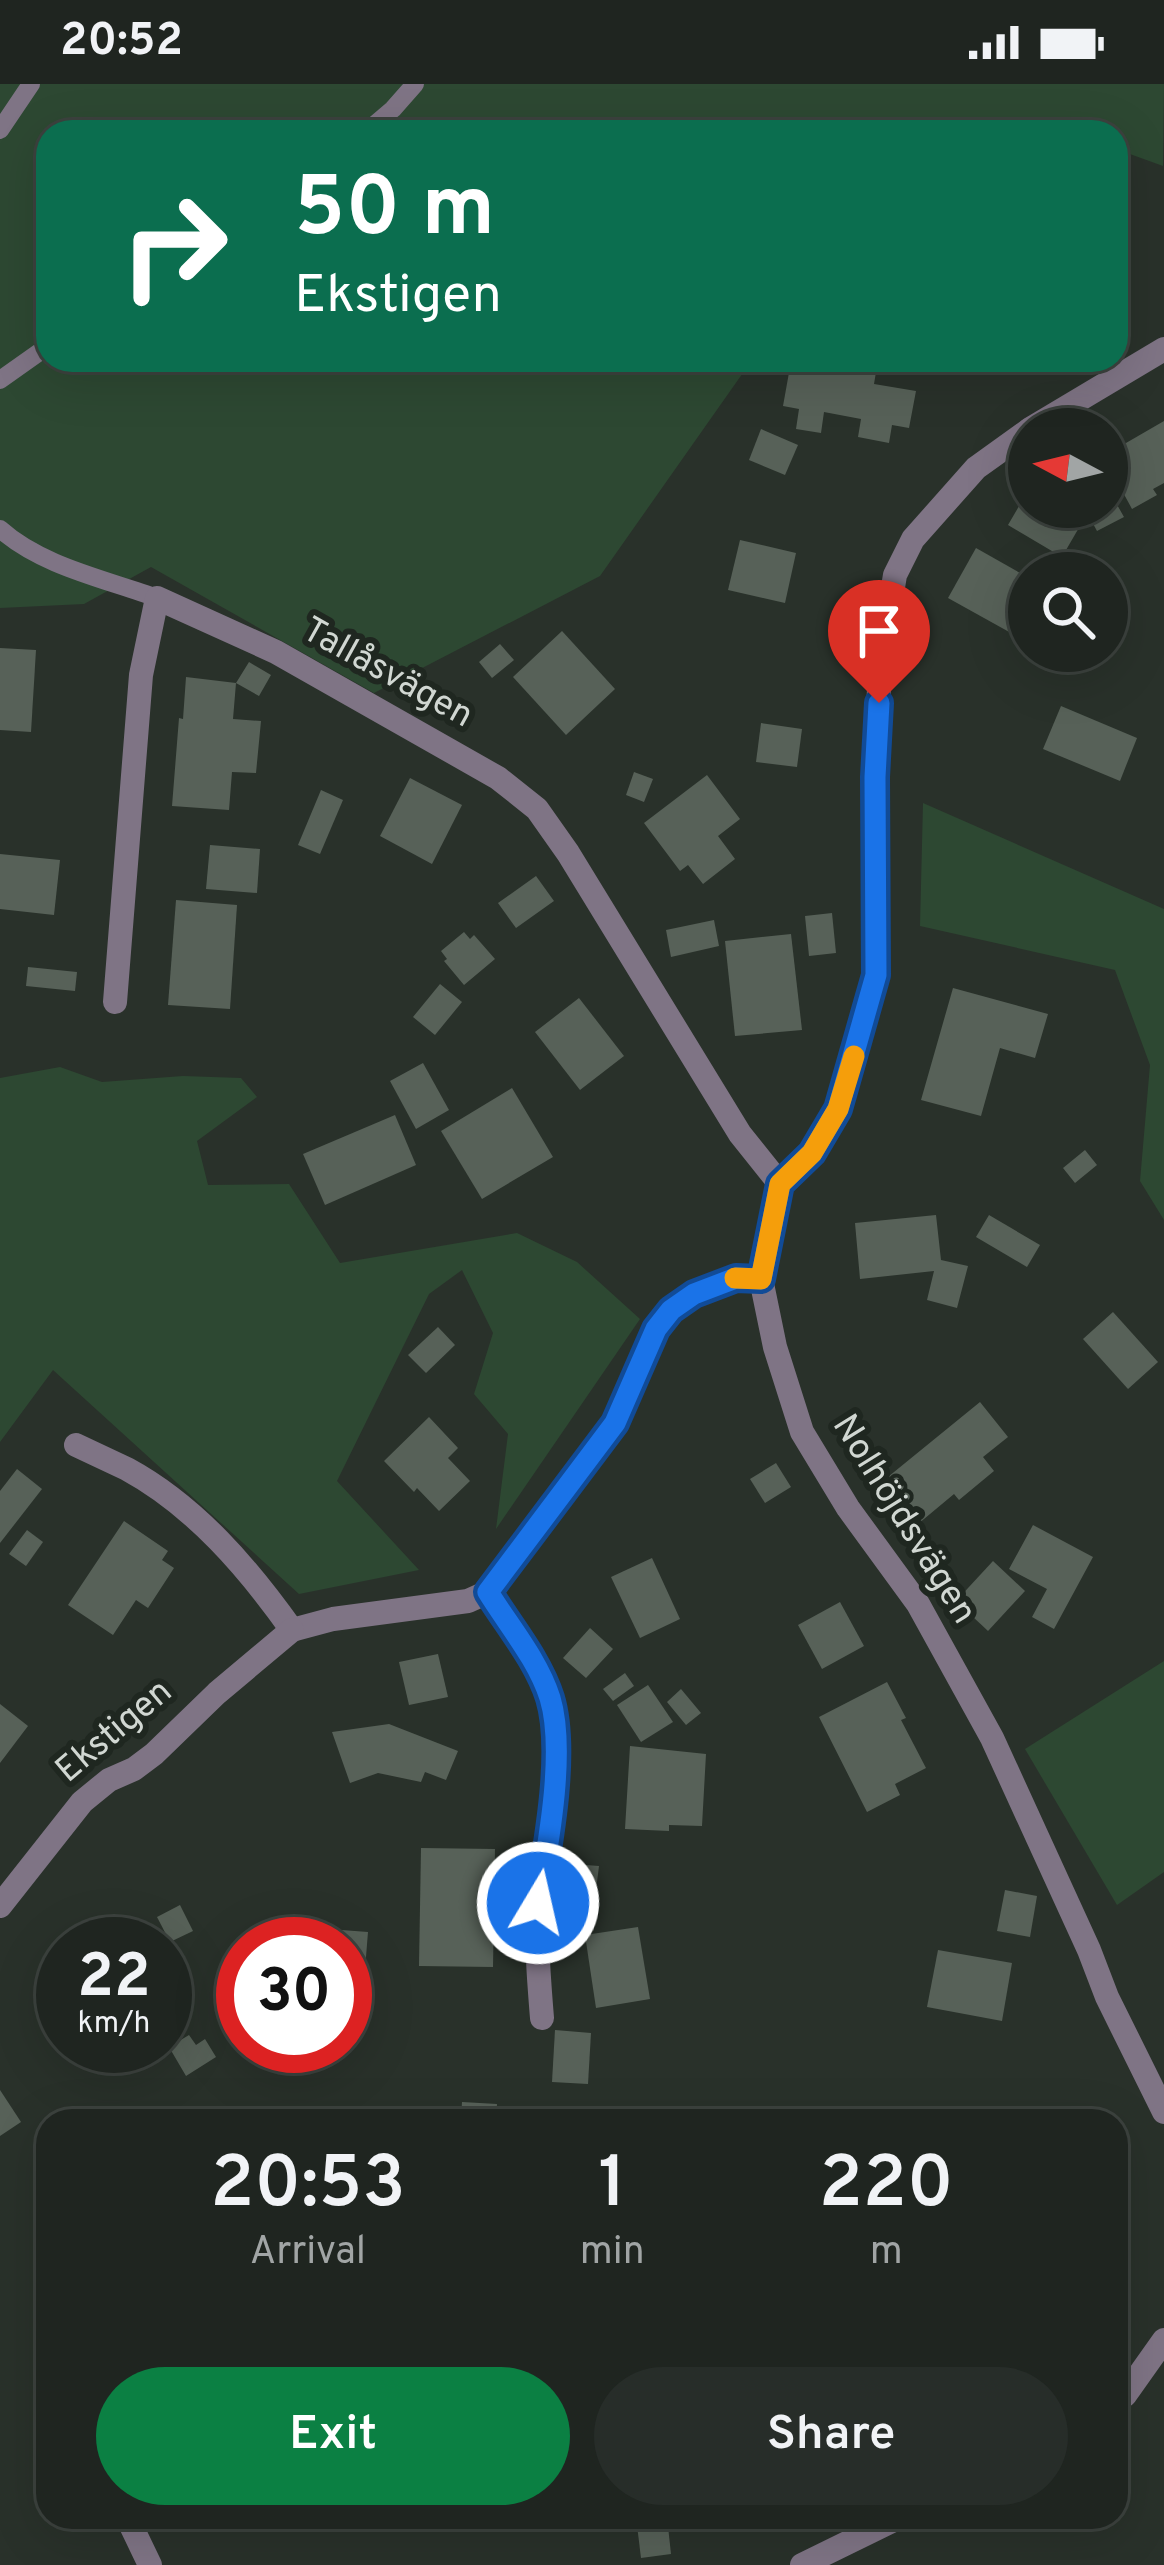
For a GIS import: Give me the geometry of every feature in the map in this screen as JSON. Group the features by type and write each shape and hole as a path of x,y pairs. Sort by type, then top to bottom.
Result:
{"street":[{"path":"1128,370 1164,349"},
{"path":"1065,408 1125,372"},
{"path":"780,1184 812,1153 838,1109 876,975 880,666 895,575 913,539 976,468 1008,445"},
{"path":"115,1002 141,675 157,598"},
{"name":"Tallåsvägen","path":"157,598 277,652 498,778 537,809 740,1134 780,1184"},
{"name":"Nolhöjdsvägen","path":"780,1184 761,1279 775,1347 802,1432 848,1508 917,1604 992,1738 1107,1997 1164,2112"},
{"path":"542,2018 538,1903 557,1732 549,1694 536,1667 488,1592 615,1423 656,1329 671,1310 694,1294 736,1278 761,1279"},
{"path":"76,1445 131,1471 189,1513 224,1545 292,1630"},
{"name":"Ekstigen","path":"0,1906 82,1802 154,1754 292,1630 333,1619 468,1600 488,1592"},
{"path":"1128,2392 1164,2340"},
{"path":"133,2529 150,2565"},
{"path":"802,2565 876,2529"}],"lane":[{"path":"0,130 31,84"},
{"path":"380,120 415,84"},
{"path":"0,380 36,354"},
{"path":"0,529 16,543 57,562 157,598"}],"green space":[{"path":"0,84 1164,84 1163,166 1128,153 1128,120 36,120 36,372 744,372 600,576 374,693 151,567 84,604 0,608"},
{"path":"923,803 1164,909 1164,1220 1140,1181 1150,1065 1115,970 920,926"},
{"path":"60,1067 102,1082 183,1076 241,1078 257,1097 197,1141 208,1185 289,1184 340,1263 517,1233 577,1262 640,1319 496,1529 508,1434 474,1394 493,1333 462,1270 429,1294 337,1481 419,1570 299,1594 53,1370 0,1442 0,1078"},
{"path":"1164,1661 1164,1872 1117,1905 1025,1749"}],"building":[{"path":"789,372 876,372 874,384 916,391 909,428 892,425 889,443 858,437 861,419 824,412 821,433 796,429 799,409 783,406"},
{"path":"1164,421 1164,483 1153,489 1157,495 1132,509 1128,502 1128,442"},
{"path":"761,429 798,445 785,475 749,460"},
{"path":"1013,528 1079,528 1065,552 1054,552"},
{"path":"740,540 796,553 785,603 728,590"},
{"path":"976,548 1008,566 1008,631 948,598"},
{"path":"562,631 615,689 566,735 513,677"},
{"path":"500,644 514,660 492,678 479,662"},
{"path":"0,648 36,650 31,732 0,730"},
{"path":"249,662 271,675 259,696 236,683"},
{"path":"186,677 236,683 233,719 261,721 256,773 232,772 229,810 172,806"},
{"path":"1061,706 1137,738 1120,781 1043,749"},
{"path":"761,723 802,729 797,767 756,762"},
{"path":"634,772 653,779 644,802 626,795"},
{"path":"707,775 740,819 718,836 735,859 703,884 688,865 680,871 644,823"},
{"path":"410,778 462,805 432,864 380,836"},
{"path":"321,790 343,800 320,854 298,845"},
{"path":"210,845 260,849 257,893 206,889"},
{"path":"0,854 60,860 54,915 0,909"},
{"path":"536,876 554,901 516,928 498,903"},
{"path":"176,900 237,905 230,1009 168,1005"},
{"path":"832,913 836,953 809,956 805,916"},
{"path":"714,920 719,946 671,957 666,930"},
{"path":"464,932 470,939 474,935 495,959 464,985 441,951"},
{"path":"791,934 802,1030 735,1036 725,941"},
{"path":"28,967 77,972 75,991 26,986"},
{"path":"440,984 462,1002 435,1035 413,1017"},
{"path":"953,988 1048,1014 1035,1058 1000,1048 981,1116 921,1100"},
{"path":"579,998 624,1056 580,1090 535,1032"},
{"path":"423,1063 449,1110 416,1129 390,1081"},
{"path":"512,1088 553,1157 482,1199 441,1131"},
{"path":"395,1115 416,1165 325,1205 303,1154"},
{"path":"1085,1150 1097,1165 1075,1183 1063,1168"},
{"path":"936,1215 941,1260 968,1266 957,1308 927,1300 934,1271 860,1279 855,1223"},
{"path":"989,1215 1040,1245 1027,1267 976,1237"},
{"path":"1113,1312 1158,1362 1128,1389 1083,1339"},
{"path":"438,1327 455,1345 426,1373 408,1355"},
{"path":"980,1402 1008,1437 983,1457 994,1471 959,1500 954,1494 918,1524 883,1481"},
{"path":"429,1417 458,1448 448,1458 470,1481 439,1511 384,1461"},
{"path":"776,1463 791,1487 765,1503 750,1479"},
{"path":"17,1469 42,1489 0,1543 0,1491"},
{"path":"124,1521 168,1551 162,1560 174,1568 148,1608 136,1600 113,1635 68,1605"},
{"path":"1033,1525 1093,1557 1054,1629 1032,1617 1047,1589 1009,1569"},
{"path":"27,1530 43,1542 26,1566 9,1554"},
{"path":"652,1558 680,1619 640,1638 611,1577"},
{"path":"993,1561 1025,1591 988,1631 956,1601"},
{"path":"840,1602 864,1646 822,1669 798,1625"},
{"path":"590,1628 613,1649 586,1678 563,1658"},
{"path":"438,1654 448,1697 409,1705 399,1662"},
{"path":"625,1673 634,1686 613,1701 603,1689"},
{"path":"887,1682 926,1768 895,1784 900,1795 867,1812 819,1717"},
{"path":"648,1685 673,1722 641,1742 617,1705"},
{"path":"681,1689 701,1713 686,1725 667,1702"},
{"path":"0,1704 28,1726 0,1763"},
{"path":"389,1724 458,1751 446,1780 425,1772 421,1782 378,1773 350,1783 332,1732"},
{"path":"630,1746 706,1754 702,1826 669,1825 669,1831 625,1829"},
{"path":"421,1848 495,1849 493,1967 419,1966"},
{"path":"573,1864 599,1866 595,1898 569,1895"},
{"path":"1005,1890 1037,1896 1030,1937 997,1931"},
{"path":"180,1905 186,1917 157,1917"},
{"path":"638,1927 650,1999 596,2008 585,1935"},
{"path":"938,1950 1012,1963 1002,2021 927,2007"},
{"path":"555,2030 591,2033 588,2084 552,2082"},
{"path":"192,2039 196,2045 205,2039 216,2057 192,2072"},
{"path":"0,2090 21,2122 0,2136"},
{"path":"462,2102 497,2104 497,2109 462,2109"},
{"path":"637,2529 668,2529 671,2554 641,2558"}],"slow traffic":[{"path":"735,1278 761,1279 780,1184 812,1153 838,1109 854,1056"}],"route":[{"path":"538,1903 557,1732 549,1694 536,1667 488,1592 615,1423 656,1329 671,1310 694,1294 736,1278 761,1279 780,1184 812,1153 838,1109 876,975 879,703"}]}
